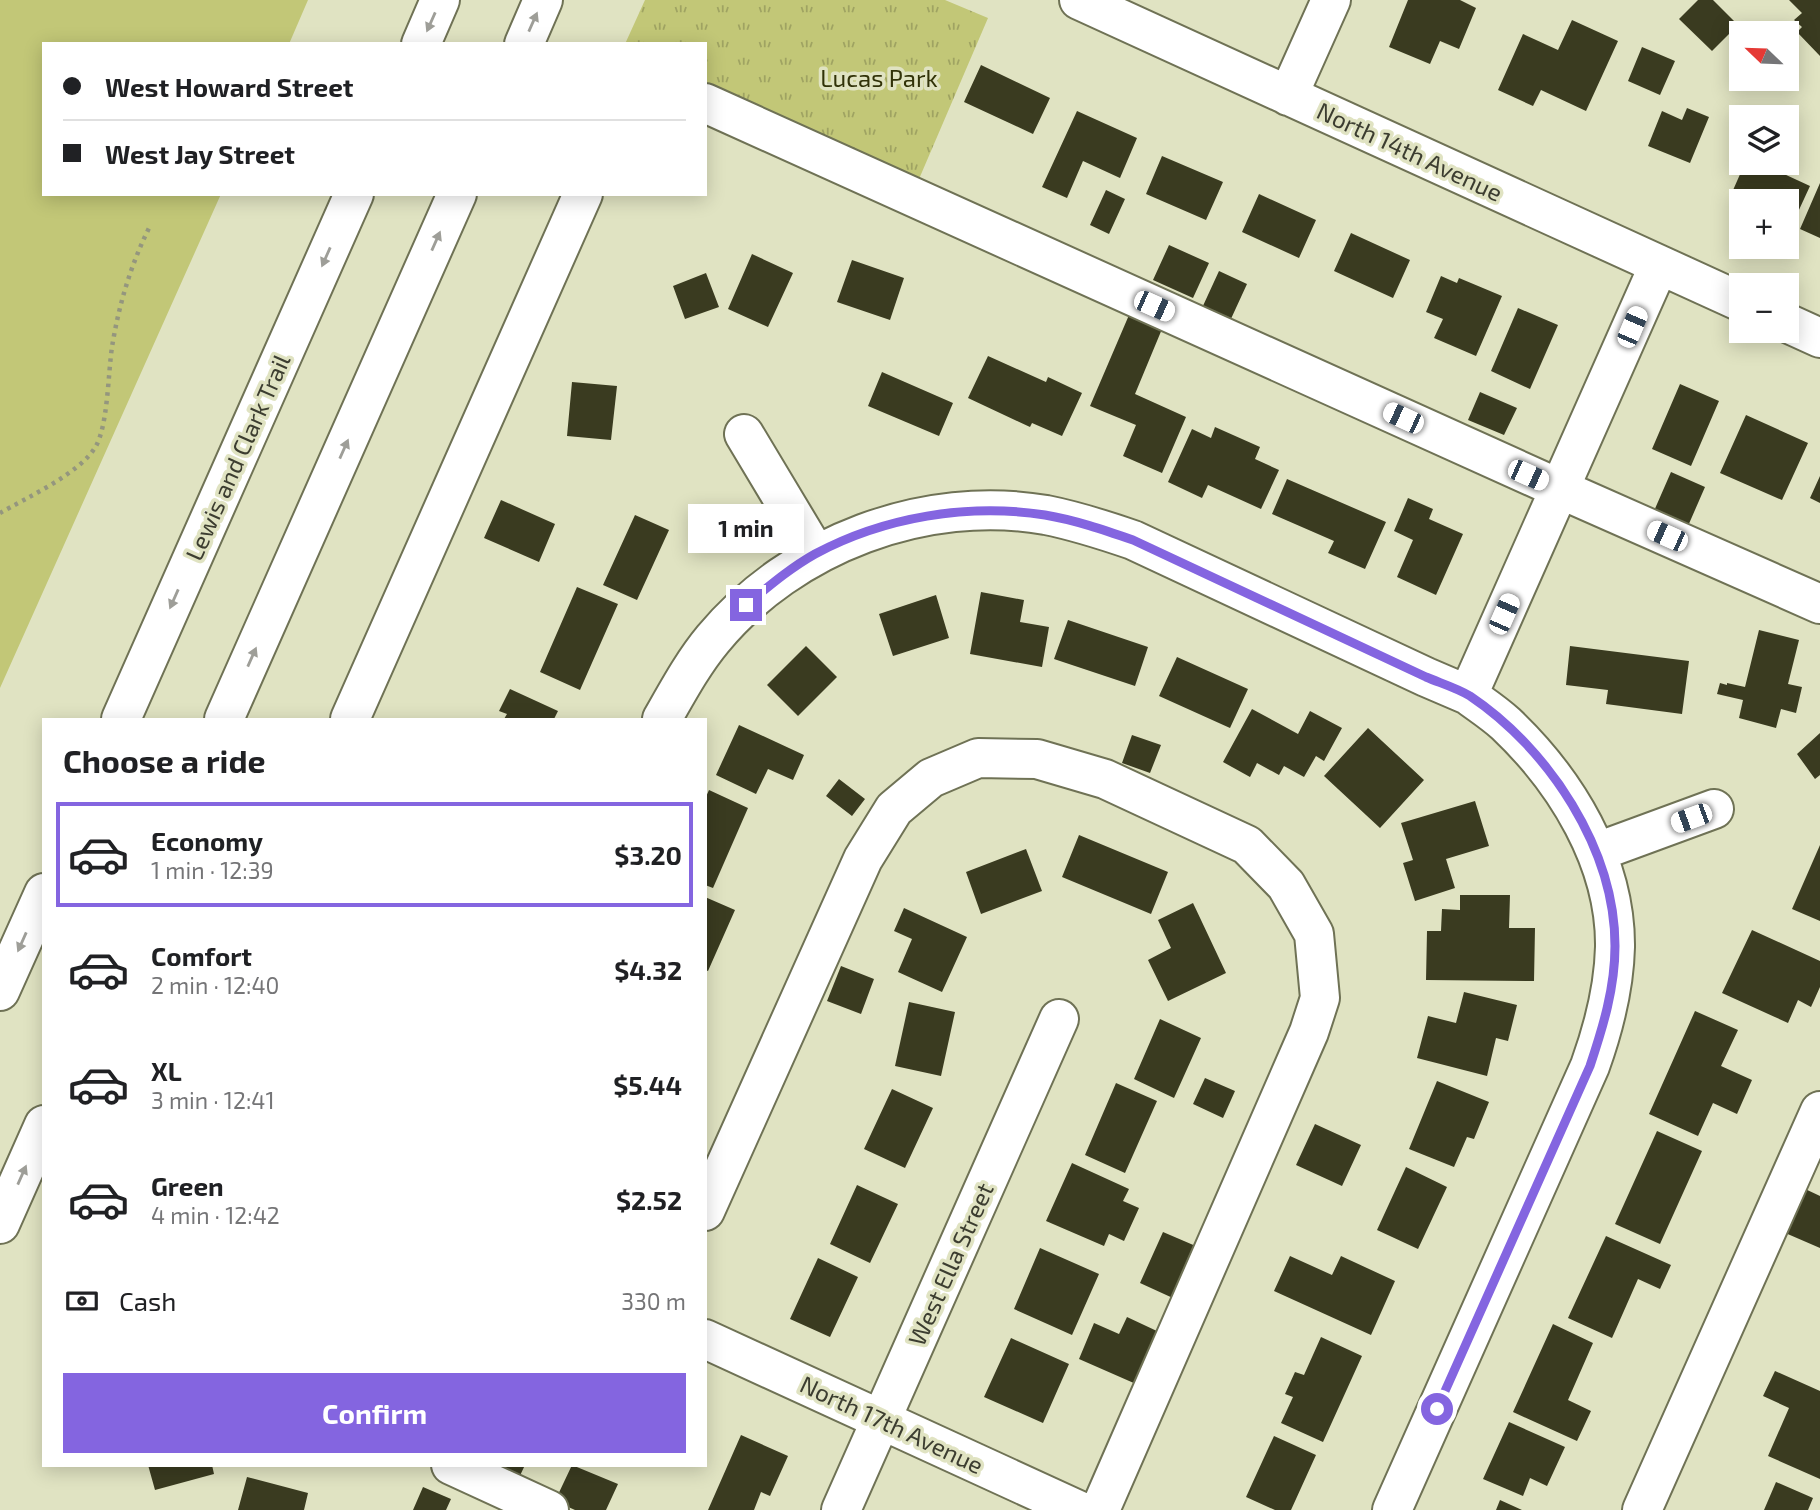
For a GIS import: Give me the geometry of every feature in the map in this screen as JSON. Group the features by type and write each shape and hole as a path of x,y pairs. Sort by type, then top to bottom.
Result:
{"main road":[{"path":"422,42 440,0"},
{"path":"525,42 543,0"},
{"name":"North 14th Avenue","path":"1079,0 1729,297"},
{"path":"1288,96 1331,0"},
{"path":"707,104 1820,604"},
{"name":"Lewis and Clark Trail","path":"121,718 353,196"},
{"path":"224,718 456,196"},
{"path":"350,718 582,196"},
{"path":"1468,695 1660,265"},
{"path":"1799,328 1820,338"},
{"path":"744,434 816,554"},
{"path":"663,718 686,675 714,638 746,605 782,576 816,554 863,533 918,518 953,512 999,511 1045,515 1089,525 1133,540 1468,695 1504,722 1534,752 1559,785 1597,852 1610,901 1615,945 1612,986 1604,1027 1581,1086 1392,1510"},
{"path":"707,1207 863,859 894,809 931,778 978,758 1037,759 1105,779 1247,845 1286,885 1314,934 1320,998 1309,1032 1100,1510"},
{"path":"1597,852 1714,810"},
{"path":"0,991 42,897"},
{"name":"West Ella Street","path":"841,1510 1059,1019"},
{"path":"1642,1510 1820,1111"},
{"path":"0,1224 42,1130"},
{"name":"North 17th Avenue","path":"707,1340 1078,1510"},
{"path":"455,1467 549,1510"}],"path":[{"path":"0,513 69,472 85,460 96,446 102,429 119,309 128,275 150,226"}],"green space":[{"path":"0,0 308,0 290,42 42,42 42,196 220,196 0,688"},
{"name":"Lucas Park","path":"645,0 945,0 988,18 919,179 707,83 707,42 626,42"}],"building":[{"path":"1408,0 1460,0 1476,8 1459,49 1440,41 1430,64 1389,47"},
{"path":"1698,0 1713,0 1734,21 1729,21 1729,34 1712,51 1679,19"},
{"path":"1789,0 1820,0 1820,56 1799,34 1802,27 1799,21 1794,20 1802,13"},
{"path":"1572,20 1618,41 1586,111 1541,90 1533,106 1498,90 1523,34 1558,50"},
{"path":"1642,47 1675,61 1660,95 1628,81"},
{"path":"981,65 1050,98 1033,134 964,102"},
{"path":"1687,108 1709,117 1690,163 1648,146 1662,111 1682,120"},
{"path":"1077,111 1137,138 1120,178 1083,161 1067,198 1042,187"},
{"path":"1162,156 1223,182 1206,220 1146,194"},
{"path":"1740,175 1786,175 1810,186 1799,210 1799,189 1734,189"},
{"path":"1820,183 1820,238 1800,229"},
{"path":"1106,190 1125,199 1109,234 1090,225"},
{"path":"1259,194 1316,220 1299,258 1242,232"},
{"path":"1351,233 1410,260 1393,298 1334,271"},
{"path":"1169,245 1209,263 1193,298 1153,280"},
{"path":"752,254 793,273 768,327 728,309"},
{"path":"852,260 904,278 890,320 837,302"},
{"path":"1219,271 1247,284 1230,321 1202,308"},
{"path":"706,273 719,307 685,319 673,286"},
{"path":"1441,276 1457,283 1459,278 1502,296 1476,356 1434,338 1443,319 1426,312"},
{"path":"1518,308 1558,325 1530,389 1491,371"},
{"path":"1129,315 1162,329 1135,394 1186,417 1162,473 1123,456 1136,425 1090,406"},
{"path":"988,356 1046,382 1048,377 1082,393 1062,436 1032,423 1030,427 968,398"},
{"path":"882,372 953,403 939,436 868,406"},
{"path":"572,382 617,386 611,440 567,436"},
{"path":"1680,384 1719,401 1691,466 1652,449"},
{"path":"1480,392 1517,408 1504,435 1468,420"},
{"path":"1746,415 1808,443 1782,500 1720,473"},
{"path":"1215,427 1260,447 1255,459 1279,470 1261,509 1208,485 1202,498 1168,482 1192,429 1211,438"},
{"path":"1671,472 1705,487 1688,526 1654,511"},
{"path":"1820,476 1820,503 1810,498"},
{"path":"1287,479 1386,522 1365,569 1328,553 1334,541 1272,514"},
{"path":"1408,498 1433,509 1429,519 1463,534 1436,595 1397,577 1413,540 1394,531"},
{"path":"501,500 555,524 539,562 484,538"},
{"path":"635,515 669,530 637,600 603,585"},
{"path":"577,587 618,604 580,690 540,672"},
{"path":"981,592 1024,600 1020,622 1049,627 1042,667 970,654"},
{"path":"936,595 949,638 893,656 879,614"},
{"path":"1068,620 1148,647 1135,686 1054,659"},
{"path":"1759,630 1799,640 1788,684 1802,687 1796,713 1781,709 1776,728 1739,718 1743,700 1717,694 1720,683 1745,687"},
{"path":"806,646 837,677 798,716 767,685"},
{"path":"1570,646 1689,661 1682,714 1606,704 1608,690 1566,685"},
{"path":"1177,657 1248,689 1230,728 1159,696"},
{"path":"510,689 558,711 554,718 505,718 507,714 499,711"},
{"path":"1252,709 1298,734 1310,711 1342,728 1324,761 1316,756 1304,777 1284,766 1279,775 1257,763 1250,777 1223,762"},
{"path":"739,725 804,755 793,780 768,769 756,794 716,775"},
{"path":"1368,728 1424,780 1380,828 1324,776"},
{"path":"1820,733 1820,775 1815,779 1797,754"},
{"path":"1132,735 1161,745 1150,773 1122,763"},
{"path":"839,779 865,799 852,816 826,796"},
{"path":"709,790 748,808 713,888 707,886"},
{"path":"1475,801 1489,846 1446,859 1455,888 1415,901 1403,863 1413,860 1401,823"},
{"path":"1079,835 1168,872 1151,914 1062,877"},
{"path":"1820,845 1820,921 1792,909"},
{"path":"1026,849 1042,891 981,914 966,872"},
{"path":"1460,895 1510,895 1509,928 1535,928 1534,981 1426,980 1427,931 1441,931 1442,909 1460,910"},
{"path":"707,898 735,910 707,971"},
{"path":"1193,903 1226,973 1168,1001 1148,960 1171,948 1158,920"},
{"path":"904,908 967,937 942,992 898,972 912,939 894,931"},
{"path":"1752,930 1820,961 1820,987 1811,1007 1798,1000 1788,1023 1722,993"},
{"path":"841,966 874,979 861,1014 827,1001"},
{"path":"1464,992 1517,1005 1508,1041 1496,1038 1487,1076 1417,1058 1428,1016 1456,1023"},
{"path":"909,1002 955,1012 941,1076 895,1066"},
{"path":"1695,1011 1738,1030 1721,1066 1752,1080 1737,1114 1713,1103 1698,1136 1649,1114"},
{"path":"1160,1019 1201,1038 1174,1098 1134,1079"},
{"path":"1205,1078 1235,1091 1223,1118 1193,1104"},
{"path":"1437,1081 1489,1102 1474,1139 1467,1137 1454,1167 1409,1149"},
{"path":"1116,1083 1157,1101 1125,1173 1085,1155"},
{"path":"892,1089 933,1108 905,1168 864,1149"},
{"path":"1315,1124 1361,1145 1342,1186 1296,1165"},
{"path":"1657,1131 1702,1151 1660,1244 1615,1224"},
{"path":"1072,1163 1129,1189 1123,1201 1139,1208 1124,1241 1109,1234 1104,1246 1046,1221"},
{"path":"1406,1167 1447,1187 1418,1249 1377,1230"},
{"path":"857,1185 898,1204 870,1263 830,1244"},
{"path":"1803,1188 1820,1196 1820,1248 1783,1232"},
{"path":"1163,1232 1198,1247 1175,1299 1140,1283"},
{"path":"1606,1236 1671,1265 1660,1289 1638,1279 1612,1338 1568,1318"},
{"path":"1040,1248 1099,1274 1072,1335 1014,1309"},
{"path":"1290,1256 1332,1275 1341,1256 1395,1281 1371,1335 1274,1291"},
{"path":"818,1258 858,1277 830,1337 790,1319"},
{"path":"1127,1317 1159,1332 1136,1384 1079,1359 1094,1323 1119,1334"},
{"path":"1553,1324 1593,1343 1568,1400 1591,1411 1577,1441 1513,1412"},
{"path":"1321,1337 1362,1356 1323,1442 1281,1423 1293,1397 1285,1394 1295,1372 1304,1375"},
{"path":"1011,1338 1069,1364 1043,1423 984,1397"},
{"path":"1775,1371 1820,1391 1820,1479 1768,1456 1789,1408 1763,1396"},
{"path":"1509,1422 1565,1447 1547,1486 1530,1478 1523,1496 1483,1479"},
{"path":"741,1435 788,1456 770,1496 761,1492 754,1510 708,1510"},
{"path":"1274,1436 1316,1455 1291,1510 1275,1510 1246,1497"},
{"path":"149,1467 212,1467 214,1474 155,1490"},
{"path":"497,1467 524,1467 517,1482"},
{"path":"571,1467 618,1484 606,1510 575,1510 555,1501"},
{"path":"247,1477 308,1493 304,1510 238,1510"},
{"path":"1776,1482 1813,1498 1808,1510 1764,1510"},
{"path":"423,1487 451,1499 446,1510 413,1510"},
{"path":"1500,1500 1522,1510 1496,1510"}],"route":[{"path":"746,605 782,576 816,554 863,533 907,520 953,512 999,511 1045,515 1089,525 1133,540 1468,695 1504,722 1534,752 1559,785 1597,852 1610,901 1615,945 1612,986 1604,1027 1590,1066 1437,1409"}]}
